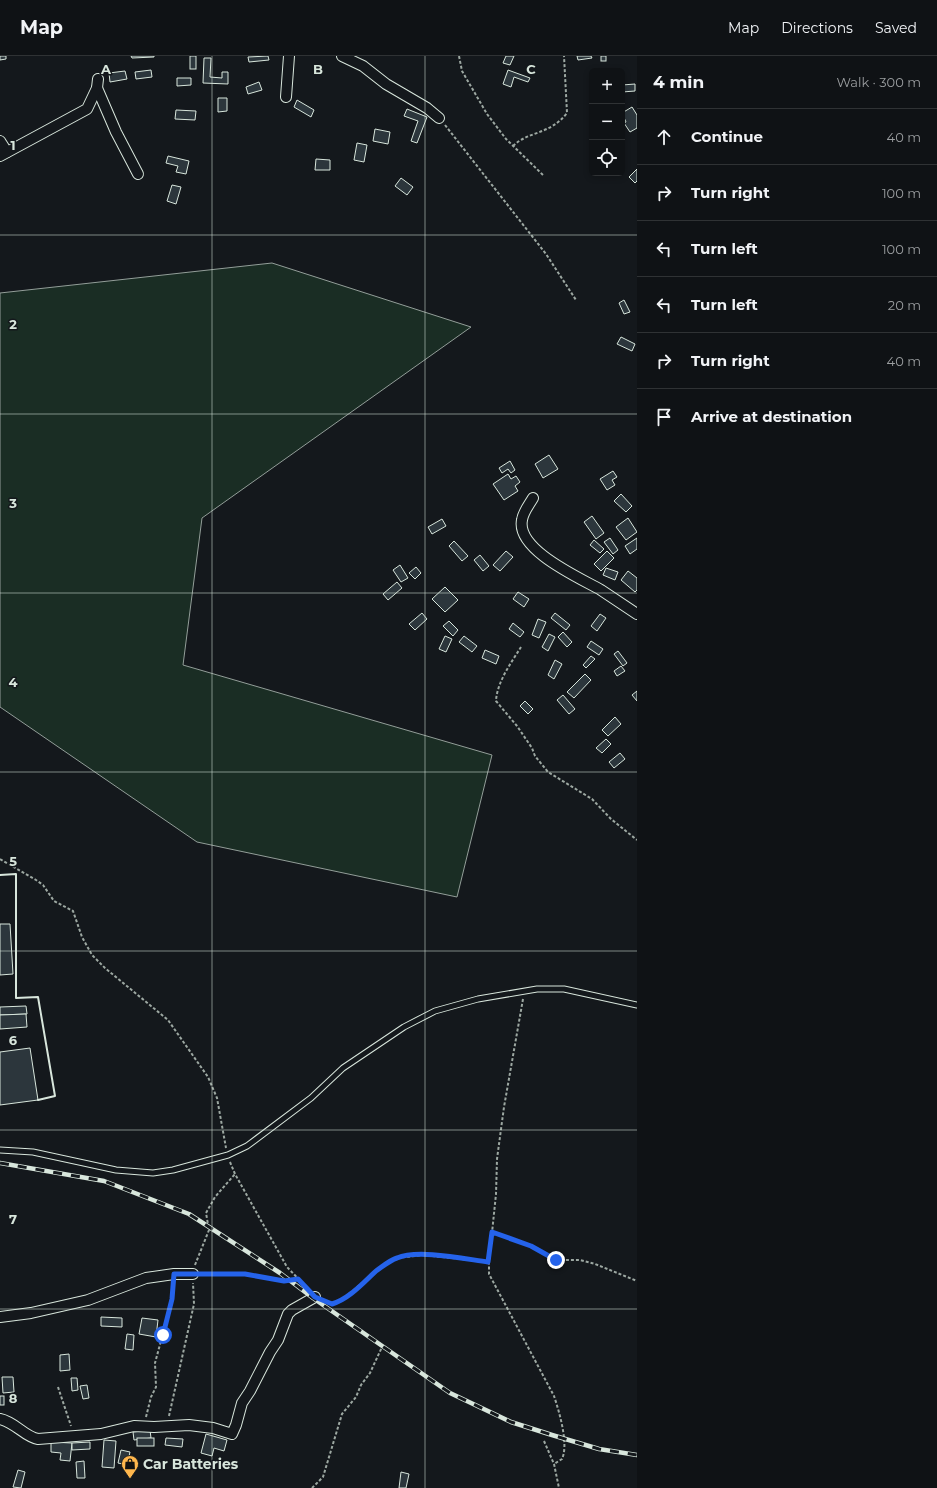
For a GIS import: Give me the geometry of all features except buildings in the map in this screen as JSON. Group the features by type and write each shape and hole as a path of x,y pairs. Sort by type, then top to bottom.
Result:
{"street":[{"path":"286,98 289,56"},
{"path":"342,56 363,66 386,84 427,108 439,118"},
{"path":"87,109 98,84 106,111 138,174"},
{"path":"0,141 4,154 87,109 106,111"},
{"path":"533,498 521,521 524,535 528,541 550,560 572,575 600,590 637,614"},
{"path":"0,1317 31,1313 88,1300 146,1278 174,1274 193,1274"},
{"path":"0,1419 19,1427 34,1438 74,1437 100,1434 125,1427 189,1425 213,1428 232,1434 236,1426 242,1403 278,1340 288,1314 292,1310 315,1297"}],"lane":[{"path":"0,1150 33,1152 116,1170 153,1173 228,1155 247,1146 311,1098 343,1068 404,1027 435,1011 454,1005 524,990 564,989 637,1005"}],"path":[{"path":"459,56 462,71 487,114 513,146 543,175"},
{"path":"513,146 524,139 554,127 567,114 564,56"},
{"path":"439,118 465,150 493,189 546,254 576,300"},
{"path":"521,647 502,679 496,694 496,701 517,726 532,748 535,756 548,772 592,799 611,819 637,840"},
{"path":"0,859 36,880 43,885 54,901 73,911 82,937 92,955 105,968 168,1020 176,1030 208,1077 217,1098 228,1155 235,1174 287,1267 315,1297 332,1304 339,1302 378,1270 396,1258 423,1255 488,1262"},
{"path":"524,990 498,1152 492,1232 488,1262 489,1274 498,1294 558,1405 564,1449 562,1459 554,1464"},
{"path":"165,1426 169,1418 169,1411 194,1304 193,1274 209,1230 206,1213 214,1197 235,1174"},
{"path":"492,1232 531,1246 556,1260 580,1260 595,1264 637,1281"},
{"path":"143,1426 151,1397 156,1387 155,1363 172,1299 174,1274"},
{"path":"193,1274 245,1274 284,1281 298,1279"},
{"path":"312,1488 323,1477 342,1414 356,1397 361,1385 370,1373 382,1347"},
{"path":"58,1387 74,1437"},
{"path":"544,1441 554,1464 559,1488"}],"green space":[{"path":"272,263 471,327 202,518 183,665 492,755 457,897 197,842 0,707 0,293"}],"railway":[{"path":"0,1163 104,1181 189,1214 280,1273 313,1298 450,1393 511,1422 599,1449 637,1455"}],"wall":[{"path":"0,875 16,874 16,998 38,997 55,1096 38,1100"}],"place":[{"name":"Car Batteries","path":"130,1479"}],"route":[{"path":"163,1335 172,1299 174,1274 245,1274 284,1281 298,1279 315,1297 332,1304 339,1302 349,1295 365,1283 378,1270 396,1258 423,1255 488,1262 492,1232 531,1246 556,1260"}]}
